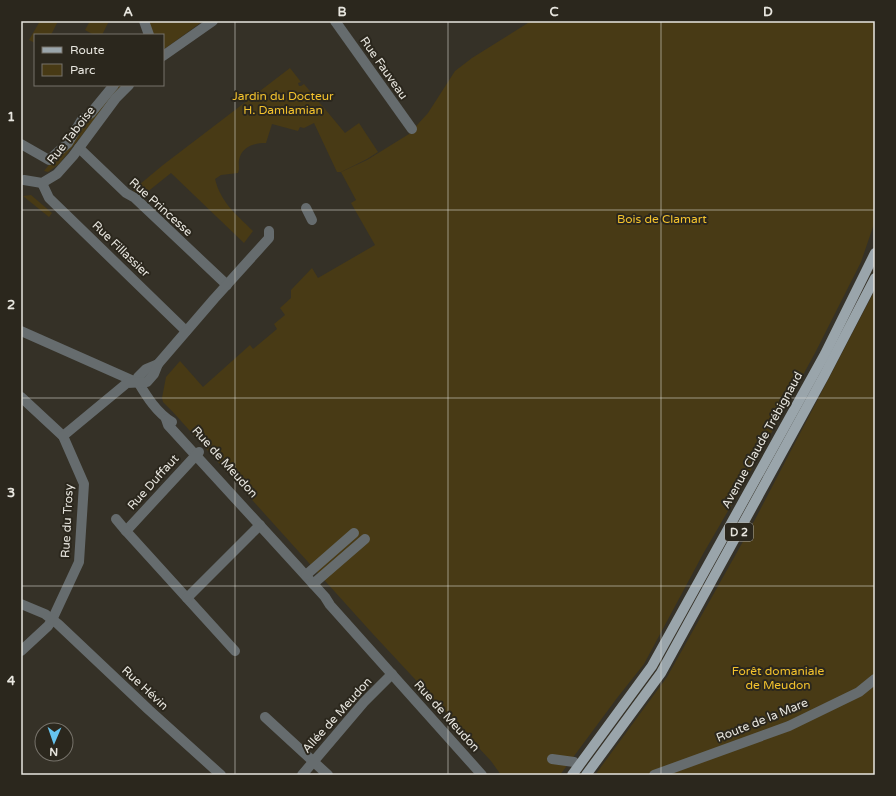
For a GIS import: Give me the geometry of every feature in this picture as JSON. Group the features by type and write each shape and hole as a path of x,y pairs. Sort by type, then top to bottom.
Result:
{"main road":[{"name":"Avenue Claude Trébignaud","path":"575,771 652,666 825,354 875,253"},
{"name":"Avenue Claude Trébignaud","path":"586,775 661,673 820,383 875,278"}],"street":[{"path":"164,55 213,21"},
{"name":"Rue Fauveau","path":"335,21 412,129"},
{"path":"21,144 49,160 68,143 81,121 90,114 113,86"},
{"name":"Rue Taboise","path":"42,183 57,174 79,148 116,98 128,86"},
{"name":"Rue Princesse","path":"79,148 126,193 135,198 227,286"},
{"path":"22,180 42,183"},
{"name":"Rue Fillassier","path":"42,183 48,198 186,331"},
{"path":"306,208 312,220"},
{"path":"138,382 138,377 146,369 158,364 269,238 269,232"},
{"path":"21,331 138,382"},
{"path":"61,433 127,383 138,382"},
{"name":"Rue de Meudon","path":"138,382 151,402 166,419 172,423 198,454 256,517 260,525 306,575 330,605 482,775"},
{"name":"Rue du Trosy","path":"21,397 61,433 81,474 85,488 79,562 52,620 48,626 21,651"},
{"name":"Rue Duffaut","path":"126,531 198,454"},
{"name":"Rue Duffaut","path":"116,519 234,651"},
{"path":"187,598 260,525"},
{"path":"306,575 354,533"},
{"path":"313,584 365,539"},
{"name":"Rue Hévin","path":"21,604 45,614 221,775"},
{"name":"Allée de Meudon","path":"302,775 339,729 392,674"},
{"name":"Route de la Mare","path":"654,775 789,726 859,692 875,679"},
{"path":"265,717 328,775"},
{"path":"552,759 574,762 575,771"}],"green space":[{"path":"40,21 58,21 52,34 34,34 34,42 29,40"},
{"path":"90,21 109,21 102,34 92,34 85,30"},
{"path":"146,21 203,21 164,49 164,34 151,34"},
{"name":"Bois de Clamart","path":"531,21 875,21 875,221 861,262 815,353 739,492 703,554 644,664 560,775 501,775 491,761 372,633 163,402 162,398 166,377 180,361 203,387 250,345 253,349 277,329 274,324 285,315 280,308 291,298 291,290 312,268 318,278 375,245 351,203 356,200 341,172 367,160 409,134 428,113 455,71 472,58"},
{"name":"Jardin du Docteur H. Damlamian","path":"290,68 301,82 298,83 299,86 304,84 345,133 359,123 378,152 341,172 337,172 314,123 304,128 300,127 298,131 272,124 266,143 249,146 243,151 239,160 238,173 221,175 215,179 225,202 253,231 244,243 171,173 141,197 133,190 163,165"},
{"path":"117,86 122,86 59,164 48,172 44,171 79,128"},
{"path":"31,195 52,213 49,217 23,196"},
{"name":"Forêt domaniale de Meudon","path":"875,290 875,775 595,775 667,677 750,529"}]}
